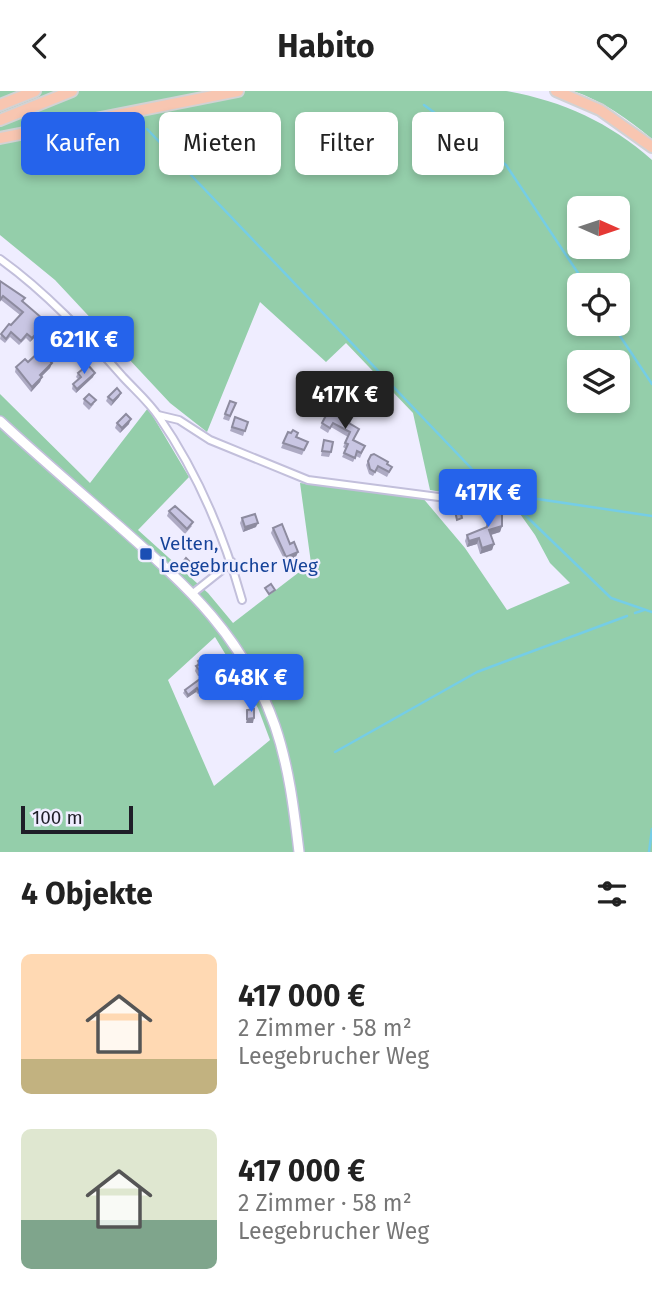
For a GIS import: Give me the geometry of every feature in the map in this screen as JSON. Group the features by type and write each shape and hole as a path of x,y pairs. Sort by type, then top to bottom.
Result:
{"highway":[{"path":"0,105 35,91"},
{"path":"0,120 72,91"},
{"path":"0,138 238,91"},
{"path":"556,91 600,110 652,147"}],"main road":[{"path":"0,421 193,593 235,645 254,677 281,743 299,852"}],"street":[{"path":"0,259 42,293 99,349 158,415 198,484 232,562 242,600"},
{"path":"158,415 179,420 210,440 308,479 515,507"},
{"path":"193,593 232,562"}],"green space":[{"path":"0,91 506,91 527,95 584,115 619,135 652,160 652,852 0,852 0,394 90,483 148,408 189,477 138,530 208,593 233,623 311,563 300,483 422,497 465,548 507,610 570,583 550,563 535,535 513,504 430,490 413,413 346,343 326,362 260,302 207,432 170,403 55,280 0,235","holes":["215,637 258,708 270,740 214,786 168,680"]},
{"path":"573,91 652,91 652,139 615,111"}],"building":[{"path":"0,281 25,298 22,301 50,325 43,333 40,330 32,338 27,334 21,341 11,332 6,339 1,334 23,312 3,296 0,300"},
{"path":"40,351 52,363 32,387 16,367 25,359 28,362"},
{"path":"88,365 95,373 77,389 73,384 81,377 78,373"},
{"path":"117,388 121,393 113,401 108,397"},
{"path":"89,394 96,400 91,405 84,399"},
{"path":"230,401 236,403 230,416 225,414"},
{"path":"330,408 344,417 346,414 352,417 349,423 359,429 353,440 365,446 361,453 357,451 355,458 344,453 350,432 333,423 330,428 322,423"},
{"path":"126,414 131,419 122,428 117,423"},
{"path":"235,417 248,422 245,431 232,427"},
{"path":"293,430 298,433 296,437 308,442 304,450 283,443 288,432"},
{"path":"324,440 333,442 331,452 322,451"},
{"path":"374,454 388,462 392,467 389,472 378,466 375,472 370,469 368,461"},
{"path":"175,506 193,522 187,529 169,511"},
{"path":"482,506 488,507 488,513 481,513"},
{"path":"460,509 462,518 457,520 455,511"},
{"path":"490,510 502,512 502,526 489,530 494,544 482,548 479,538 469,541 467,535 487,527"},
{"path":"255,514 258,523 245,527 242,518"},
{"path":"282,524 290,544 294,542 298,552 286,557 273,528"},
{"path":"186,558 191,563 187,567 182,563"},
{"path":"271,584 275,590 269,594 265,588"},
{"path":"204,657 209,665 200,671 196,666"},
{"path":"200,679 205,687 199,691 197,688 188,695 185,690"},
{"path":"254,709 254,718 247,719 247,710"}],"waterway":[{"path":"424,105 506,165 578,273"},
{"path":"147,129 492,490 497,493 652,516"},
{"path":"620,336 652,384"},
{"path":"525,515 611,598 652,612"},
{"path":"635,613 644,610"},
{"path":"335,752 477,672 627,616"},
{"path":"649,852 652,829"}],"place":[{"name":"Velten, Leegebrucher Weg","path":"146,554"}]}
